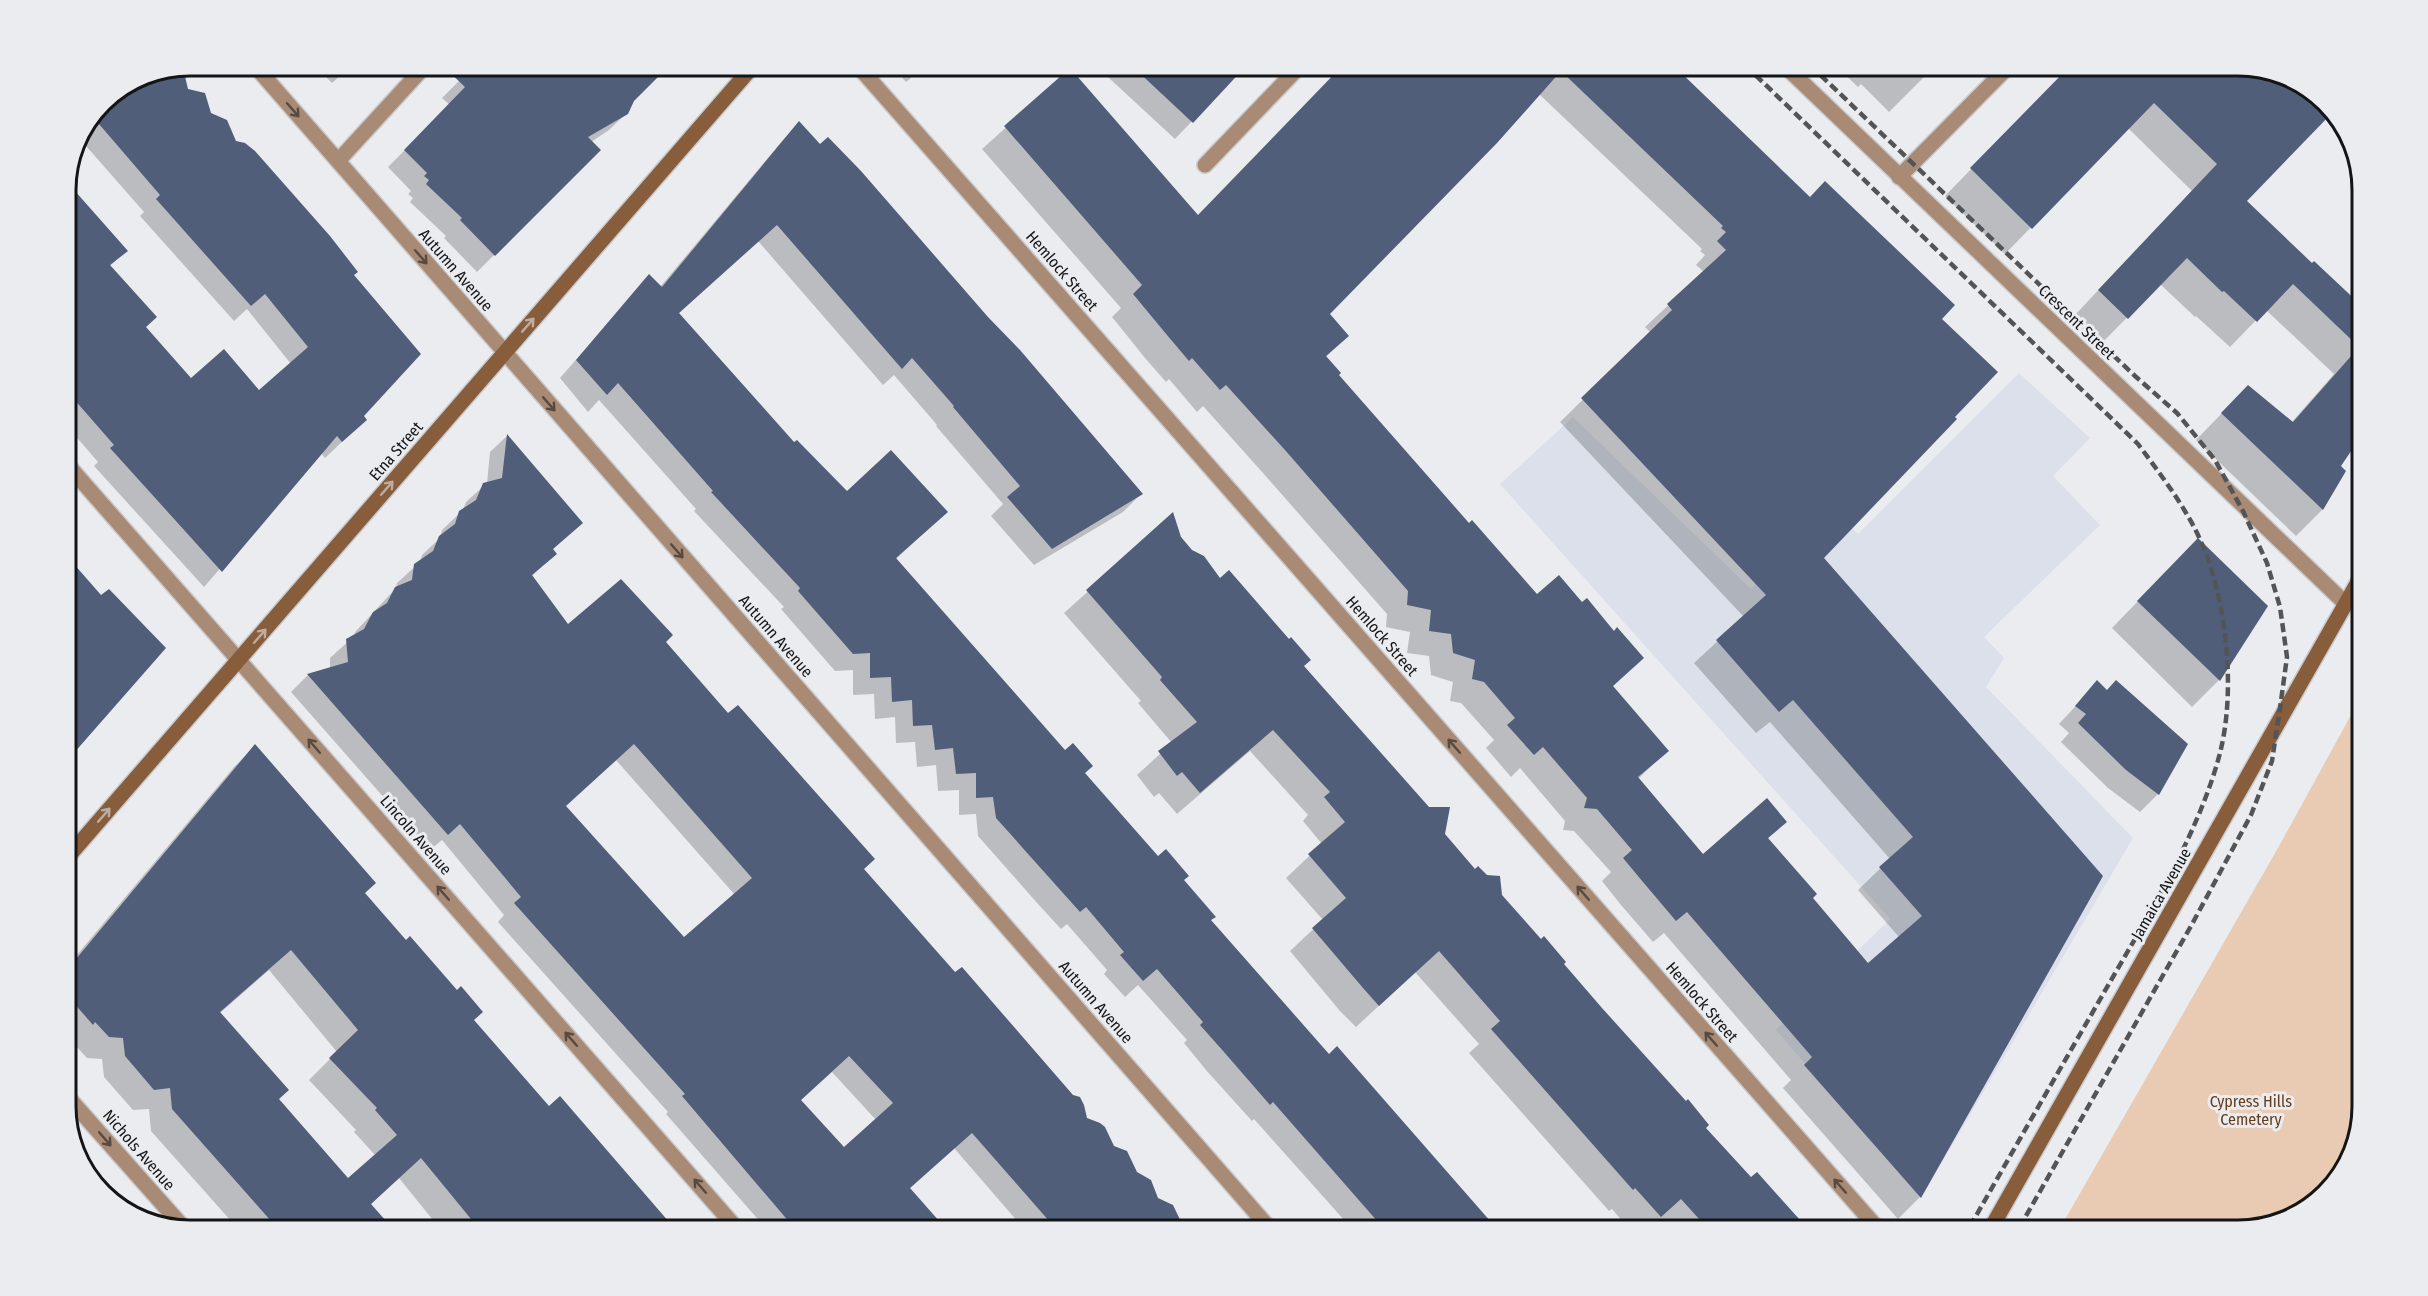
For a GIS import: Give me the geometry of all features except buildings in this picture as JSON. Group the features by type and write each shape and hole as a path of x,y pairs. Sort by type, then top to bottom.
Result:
{"main road":[{"name":"Etna Street","path":"77,846 744,76"},
{"name":"Jamaica Avenue","path":"1996,1220 2351,594"}],"street":[{"name":"Autumn Avenue","path":"264,76 1262,1220"},
{"path":"338,161 415,76"},
{"name":"Hemlock Street","path":"867,76 1870,1220"},
{"path":"1205,165 1290,76"},
{"name":"Crescent Street","path":"1795,76 2346,604"},
{"path":"1899,177 1999,76"},
{"name":"Lincoln Avenue","path":"77,476 729,1220"},
{"name":"Nichols Avenue","path":"77,1107 176,1219"}],"shaded area":[{"path":"2019,373 2090,438 2053,476 2100,525 1984,637 2004,658 1986,687 2133,838 1921,1198 1776,1030 1890,919 1500,484 1573,417 1751,589 1832,509 1858,534"}],"green space":[{"name":"Cypress Hills Cemetery","path":"2352,714 2352,1105 2348,1135 2340,1156 2323,1181 2313,1191 2288,1208 2259,1217 2237,1220 2065,1220 2278,848"}],"railway":[{"path":"1756,76 2138,444 2175,495 2194,527 2205,551 2221,608 2228,668 2228,698 2220,753 2200,812 2157,900 1974,1220"},
{"path":"1821,76 2135,376 2177,413 2215,460 2243,511 2267,563 2280,607 2287,657 2280,708 2272,761 2251,815 2191,926 2024,1220"}]}
